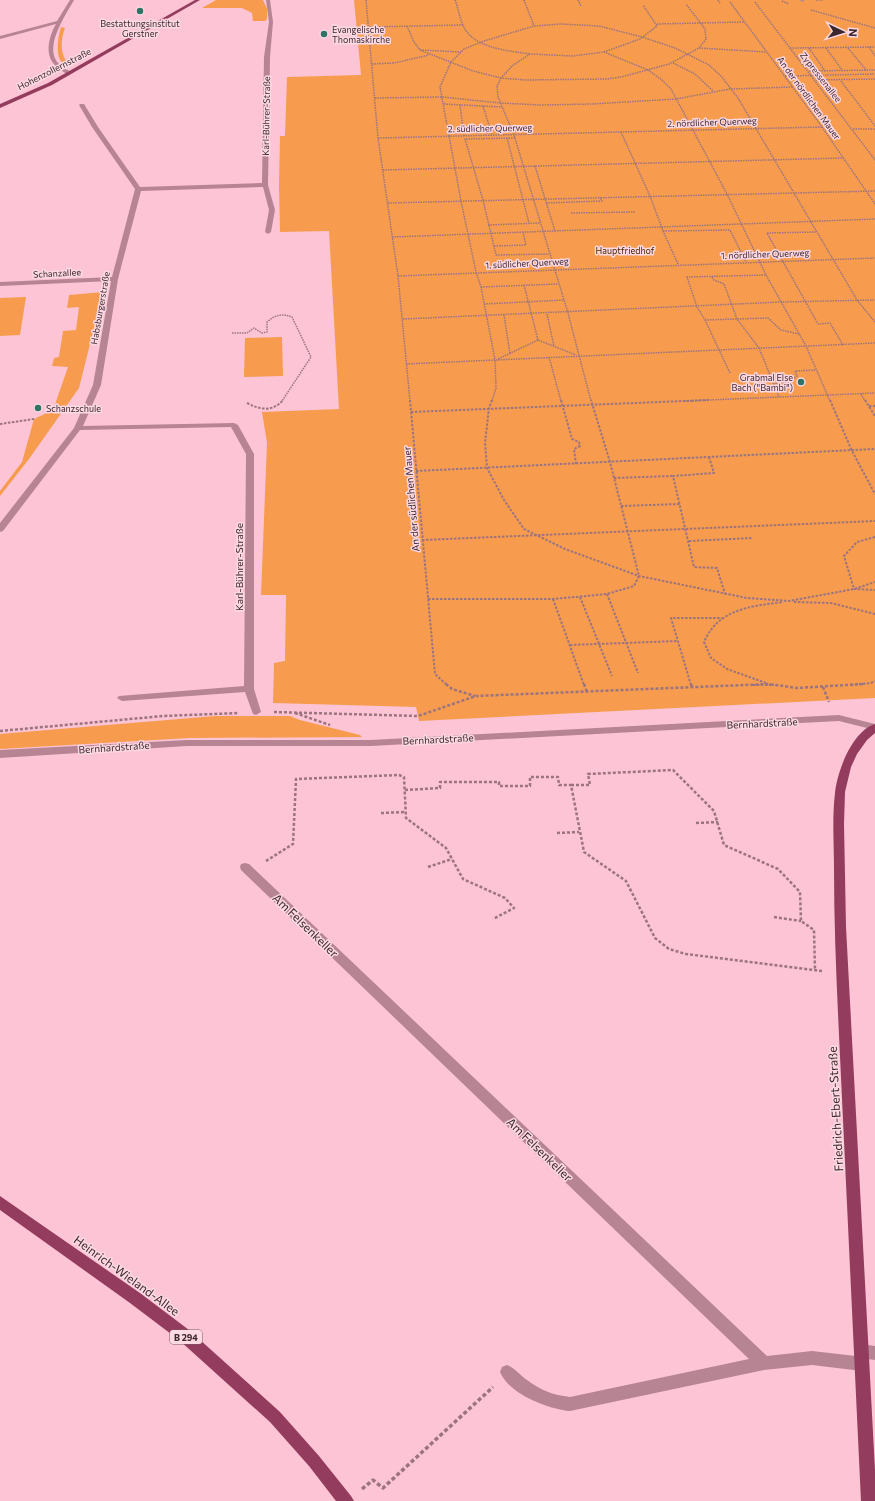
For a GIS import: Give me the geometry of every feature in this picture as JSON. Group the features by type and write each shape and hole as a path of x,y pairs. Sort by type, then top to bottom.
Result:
{"main road":[{"name":"Hohenzollernstraße","path":"0,106 50,84 198,0"},
{"name":"Friedrich-Ebert-Straße","path":"869,1501 866,1356 840,927 840,792 846,767 852,753 863,738 875,727"},
{"name":"Heinrich-Wieland-Allee","path":"0,1202 135,1298 189,1340 275,1417 314,1461 346,1501"}],"street":[{"path":"69,73 57,67 51,51 52,38 58,22 72,0"},
{"name":"Karl-Bührer-Straße","path":"268,0 271,22 267,57 265,185 272,210 268,232"},
{"path":"0,38 58,22"},
{"path":"82,105 93,126 128,170 138,189 265,185"},
{"name":"Habsburgerstraße","path":"0,529 78,428 98,385 115,279 138,189"},
{"name":"Schanzallee","path":"0,284 115,279"},
{"name":"Karl-Bührer-Straße","path":"78,428 234,425 250,454 249,689 256,712"},
{"path":"122,698 249,689"},
{"name":"Bernhardstraße","path":"0,754 187,742 371,743 839,718 875,727"},
{"name":"Am Felsenkeller","path":"248,869 764,1363"},
{"path":"502,1377 540,1398 555,1403 570,1404 764,1363 812,1358 866,1356"}],"path":[{"name":"An der südlichen Mauer","path":"366,0 378,138 398,276 435,674 452,689 476,696"},
{"path":"455,0 467,33 482,42 499,48 530,54 573,56 604,52 642,37 653,31 658,26 657,24"},
{"path":"524,0 534,26"},
{"path":"578,0 581,6"},
{"path":"782,1 793,6"},
{"name":"An der nördlichen Mauer","path":"730,2 822,126 875,204"},
{"name":"Zypressenallee","path":"755,2 816,80 875,160"},
{"path":"407,26 414,42 420,50 473,71 501,78 543,80 601,79 621,77 648,70 689,55 699,48 706,39 705,29 686,4"},
{"path":"643,5 657,24"},
{"path":"808,10 875,28"},
{"path":"657,24 745,22"},
{"path":"875,322 857,300 816,232 776,160 738,98 709,65 689,55 642,37 599,26 560,24 534,26 482,42 462,52 451,62 440,88 461,201 476,272 481,287 495,360 496,388 489,408 485,443 487,468 504,500 524,529 565,549 639,576 747,598 831,603 875,614"},
{"path":"369,27 463,25"},
{"path":"848,47 866,70"},
{"path":"868,47 875,56"},
{"path":"790,48 875,47"},
{"path":"699,48 766,52"},
{"path":"809,48 825,71"},
{"path":"826,48 843,71"},
{"path":"420,50 462,52"},
{"path":"604,52 648,70 662,80 671,89 727,194 766,275 806,346 852,451 875,494"},
{"path":"372,64 394,63 430,54"},
{"path":"428,599 553,600 607,594 634,586 639,576 610,462 592,405 568,313 553,269 515,138 500,103 497,86 501,78 518,60 530,54"},
{"path":"672,62 691,71 705,82 713,92"},
{"path":"808,71 875,70"},
{"path":"784,76 875,74"},
{"path":"816,80 875,79"},
{"path":"841,80 875,126"},
{"path":"375,98 442,97 500,103 541,105 633,103 676,99 730,89 792,87"},
{"path":"444,104 502,107"},
{"path":"460,105 464,136"},
{"path":"483,106 492,135"},
{"name":"2. nördlicher Querweg","path":"603,132 822,126"},
{"path":"852,129 875,129"},
{"name":"2. südlicher Querweg","path":"378,138 603,132"},
{"path":"621,132 650,196 663,231 678,264"},
{"path":"507,138 529,223"},
{"path":"515,138 464,139 483,200 496,255 549,254"},
{"path":"383,170 844,158"},
{"path":"536,166 555,231"},
{"path":"388,203 875,191"},
{"path":"546,203 602,201 600,197"},
{"path":"571,213 634,212"},
{"path":"392,237 875,219"},
{"path":"488,225 540,223"},
{"path":"663,231 730,230 746,262"},
{"path":"494,246 526,245 523,232"},
{"path":"816,232 767,233 818,324 830,323 843,345"},
{"name":"1. nördlicher Querweg","path":"656,265 875,258"},
{"name":"1. südlicher Querweg","path":"398,276 656,265"},
{"path":"730,373 697,306 687,277 766,275"},
{"path":"712,277 714,280 724,284 737,319 759,348 779,397"},
{"path":"481,287 558,284"},
{"path":"524,285 538,340"},
{"path":"484,304 564,300"},
{"path":"402,319 547,314 781,302 875,300"},
{"path":"232,334 247,333 254,328 262,333 269,332 266,322 274,315 285,314 292,317 311,357 299,377 277,406 269,409 256,408 247,403"},
{"path":"547,314 554,347"},
{"path":"504,315 510,354"},
{"path":"705,320 768,318 774,326 783,332 799,334"},
{"path":"538,340 579,356"},
{"path":"495,360 538,340"},
{"path":"406,364 875,343"},
{"path":"549,358 572,439 579,442 580,446 574,449 576,464"},
{"path":"773,384 789,382 797,376 794,371 816,370"},
{"path":"862,394 875,416"},
{"path":"411,412 875,394"},
{"path":"869,406 875,406"},
{"path":"0,424 34,419"},
{"path":"416,471 875,450"},
{"path":"614,478 714,473 709,457"},
{"path":"673,476 694,567 717,568 725,594"},
{"path":"621,506 680,504"},
{"path":"422,540 875,521"},
{"path":"854,589 844,556 850,548 862,539 875,537"},
{"path":"689,541 752,538"},
{"path":"769,684 727,669 711,658 704,642 712,627 729,614 753,605 789,601 854,589 875,582"},
{"path":"854,589 875,590"},
{"path":"607,594 638,674"},
{"path":"580,597 612,676"},
{"path":"553,600 586,692"},
{"path":"692,687 671,618 723,618"},
{"path":"570,645 678,641"},
{"path":"293,712 418,716 476,696 769,684 797,688 824,687 871,683 875,681"},
{"path":"0,731 163,716 256,712"},
{"path":"405,790 440,788 440,782 499,782 499,786 530,786 530,777 558,777 560,785 590,785 588,774 674,770 714,811 724,845 778,869 800,892 801,921"},
{"path":"248,869 293,844 296,779 399,775 404,777 406,818 446,848 463,879 505,898 514,908 493,919"},
{"path":"571,785 584,852 626,881 655,938 669,949 686,954 843,974"},
{"path":"381,813 406,812"},
{"path":"696,823 718,822"},
{"path":"558,833 579,832"},
{"path":"428,867 452,859"},
{"path":"774,917 801,921 814,930 815,970"},
{"path":"358,1493 373,1480 383,1488 502,1377"}],"green space":[{"path":"216,0 263,0 267,9 267,19 265,21 253,21 252,13 242,8 202,8"},
{"name":"Hauptfriedhof","path":"354,0 875,0 875,698 419,721 416,707 273,703 274,663 285,661 286,595 261,595 267,443 262,412 339,409 329,231 280,232 280,136 285,136 287,77 361,75"},
{"path":"61,27 65,28 62,40 64,57 66,61 70,62 65,65 59,58 58,53 58,42"},
{"path":"103,292 79,388 29,459 0,496 0,491 22,462 34,419 53,410 68,367 52,366 54,358 59,357 63,331 76,330 79,307 67,308 69,295"},
{"path":"26,297 20,335 0,336 0,298"},
{"path":"282,337 283,376 244,377 245,338"},
{"path":"215,716 290,716 300,720 360,735 362,737 190,738 0,749 0,734"}],"place":[{"name":"Bestattungsinstitut Gerstner","path":"140,11"},
{"name":"Evangelische Thomaskirche","path":"324,34"},
{"name":"Grabmal Else Bach (\"Bambi\")","path":"801,382"},
{"name":"Schanzschule","path":"38,408"}]}
